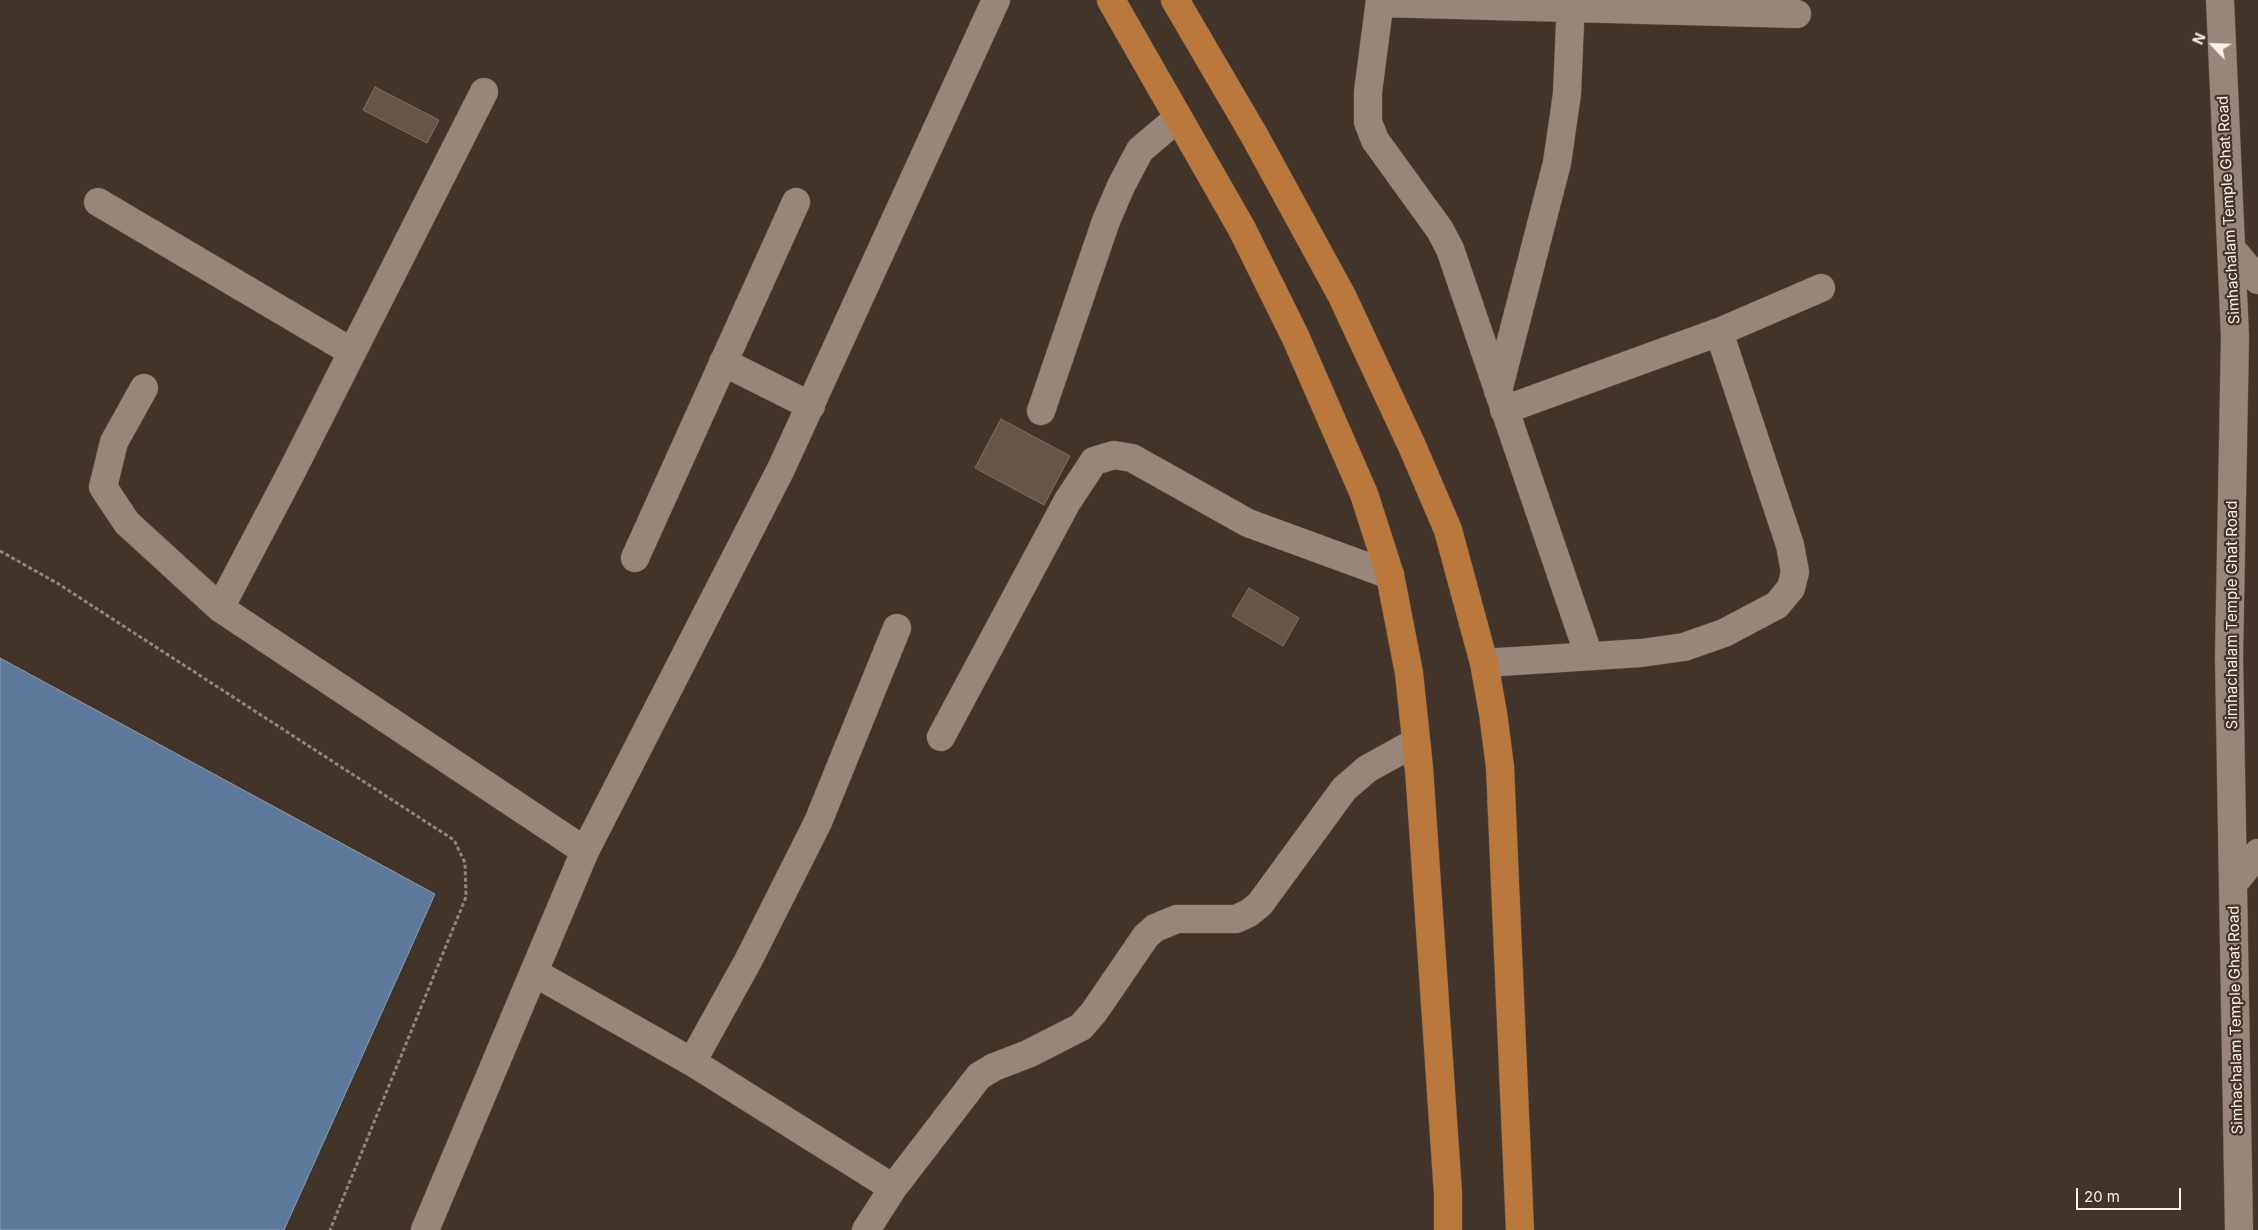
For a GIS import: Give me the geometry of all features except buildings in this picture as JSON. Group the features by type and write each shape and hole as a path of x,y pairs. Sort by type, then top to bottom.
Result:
{"main road":[{"path":"1112,0 1242,229 1295,336 1364,494 1390,575 1409,673 1419,768 1448,1194 1448,1230"},
{"path":"1175,0 1254,135 1342,296 1412,446 1448,530 1484,663 1500,767 1520,1230"}],"street":[{"path":"425,1230 586,851 781,469 996,0"},
{"name":"Simhachalam Temple Ghat Road","path":"2220,0 2235,337 2229,657 2238,1230"},
{"path":"1589,656 1450,249 1440,230 1375,140 1368,122 1368,92 1380,1 1571,4 1797,14"},
{"path":"1501,400 1557,163 1567,94 1571,4"},
{"path":"220,608 484,92"},
{"path":"1041,411 1106,221 1121,186 1140,150 1178,118"},
{"path":"98,202 352,352"},
{"path":"635,558 796,202"},
{"path":"2231,248 2258,280"},
{"path":"1501,400 1718,332 1821,288"},
{"path":"1484,663 1684,647 1724,633 1777,605 1791,588 1795,572 1790,546 1718,332"},
{"path":"723,362 810,406"},
{"path":"144,388 114,442 103,486 127,524 220,608 586,851"},
{"path":"941,737 1067,502 1094,461 1114,455 1132,458 1248,523 1390,575"},
{"path":"692,1062 748,961 818,822 897,628"},
{"path":"866,1230 893,1188 979,1076 994,1067 1028,1054 1081,1026 1094,1012 1146,936 1155,928 1177,920 1236,919 1249,913 1260,904 1344,789 1366,769 1416,742 1419,768"},
{"path":"2234,883 2258,853"},
{"path":"535,973 692,1062 893,1188"}],"path":[{"path":"0,551 65,589 454,840 465,863 466,897 330,1230"}],"water":[{"path":"0,658 435,894 284,1230 0,1230"}]}
